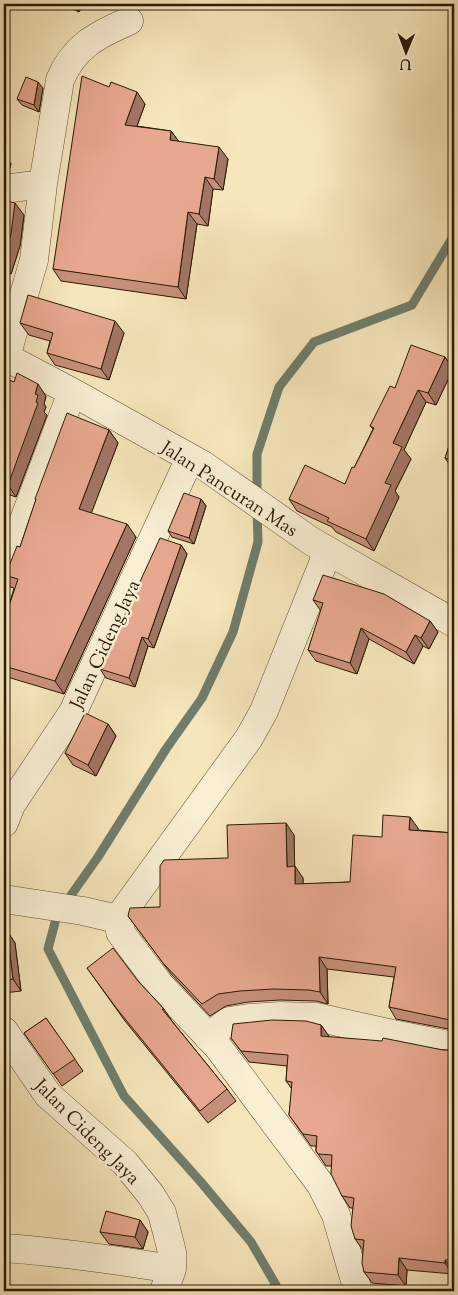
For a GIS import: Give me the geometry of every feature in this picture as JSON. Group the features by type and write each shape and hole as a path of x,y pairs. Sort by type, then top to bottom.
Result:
{"street":[{"path":"5,356 34,260 43,184 55,120 60,80 66,66 88,41 129,21"},
{"path":"4,190 43,184"},
{"name":"Jalan Pancuran Mas","path":"5,356 197,461 287,525 328,551 454,623"},
{"path":"4,574 72,392"},
{"name":"Jalan Cideng Jaya","path":"4,823 11,805 73,712 197,461"},
{"path":"328,551 264,711 249,738 125,909 120,932 158,984 218,1047 322,1185 336,1215 358,1291"},
{"path":"16,901 83,911 122,920"},
{"path":"208,1037 229,1021 272,1016 316,1017 454,1046"},
{"name":"Jalan Cideng Jaya","path":"4,1031 48,1095 125,1163 151,1195 162,1213 172,1252 168,1280"},
{"path":"4,1248 114,1259 168,1280"}],"building":[{"path":"82,76 109,87 111,82 137,92 125,125 171,131 170,140 219,147 214,179 205,177 199,214 188,212 178,287 53,269"},
{"path":"26,77 38,82 34,105 17,99"},
{"path":"4,200 15,203 11,234 4,258"},
{"path":"28,295 115,321 101,369 47,353 53,333 20,323"},
{"path":"411,345 445,357 428,393 418,390 393,443 402,447 385,483 391,485 366,539 327,521 329,518 289,499 305,465 345,484 352,467 354,468 374,428 370,426 390,386 395,388"},
{"path":"17,373 38,384 35,394 38,395 36,402 38,403 8,485 4,484 4,378 14,382"},
{"path":"67,413 109,430 79,509 127,524 55,681 4,666 4,630 10,612 7,612 18,579 4,575 4,572 9,566 17,546 20,547 35,499"},
{"path":"454,431 454,461 445,458"},
{"path":"184,493 201,499 189,538 168,531"},
{"path":"160,538 181,545 148,639 142,637 129,678 100,669"},
{"path":"323,575 384,594 430,621 421,638 415,635 406,652 361,628 350,663 308,650 323,603 313,600"},
{"path":"85,713 108,724 88,765 65,753"},
{"path":"383,815 410,817 409,830 454,833 454,1022 389,1007 396,967 319,957 320,992 273,989 240,991 218,994 202,1004 163,963 128,916 130,908 160,907 160,866 164,860 228,858 227,825 286,823 287,867 295,866 295,884 350,882 353,835 382,837"},
{"path":"7,931 13,979 4,981 4,932"},
{"path":"113,948 227,1089 200,1111 117,1009 87,968"},
{"path":"46,1018 75,1059 53,1074 24,1033"},
{"path":"272,1020 306,1021 321,1025 321,1036 382,1041 383,1038 443,1050 451,1050 454,1047 454,1260 445,1260 445,1263 399,1258 398,1275 364,1272 362,1263 364,1240 355,1239 351,1226 354,1198 342,1196 331,1174 332,1155 318,1154 316,1151 317,1136 303,1134 289,1115 292,1082 286,1081 288,1055 241,1051 231,1038 233,1024"},
{"path":"106,1211 140,1220 135,1237 100,1232"},
{"path":"102,1287 131,1291 101,1291"}],"waterway":[{"path":"257,497 257,454 279,387 314,342 412,305 454,235"},
{"path":"257,510 258,542 233,632 202,698 166,749 98,857 57,915 48,949 124,1096 200,1181 251,1242 276,1285 277,1291"}]}
